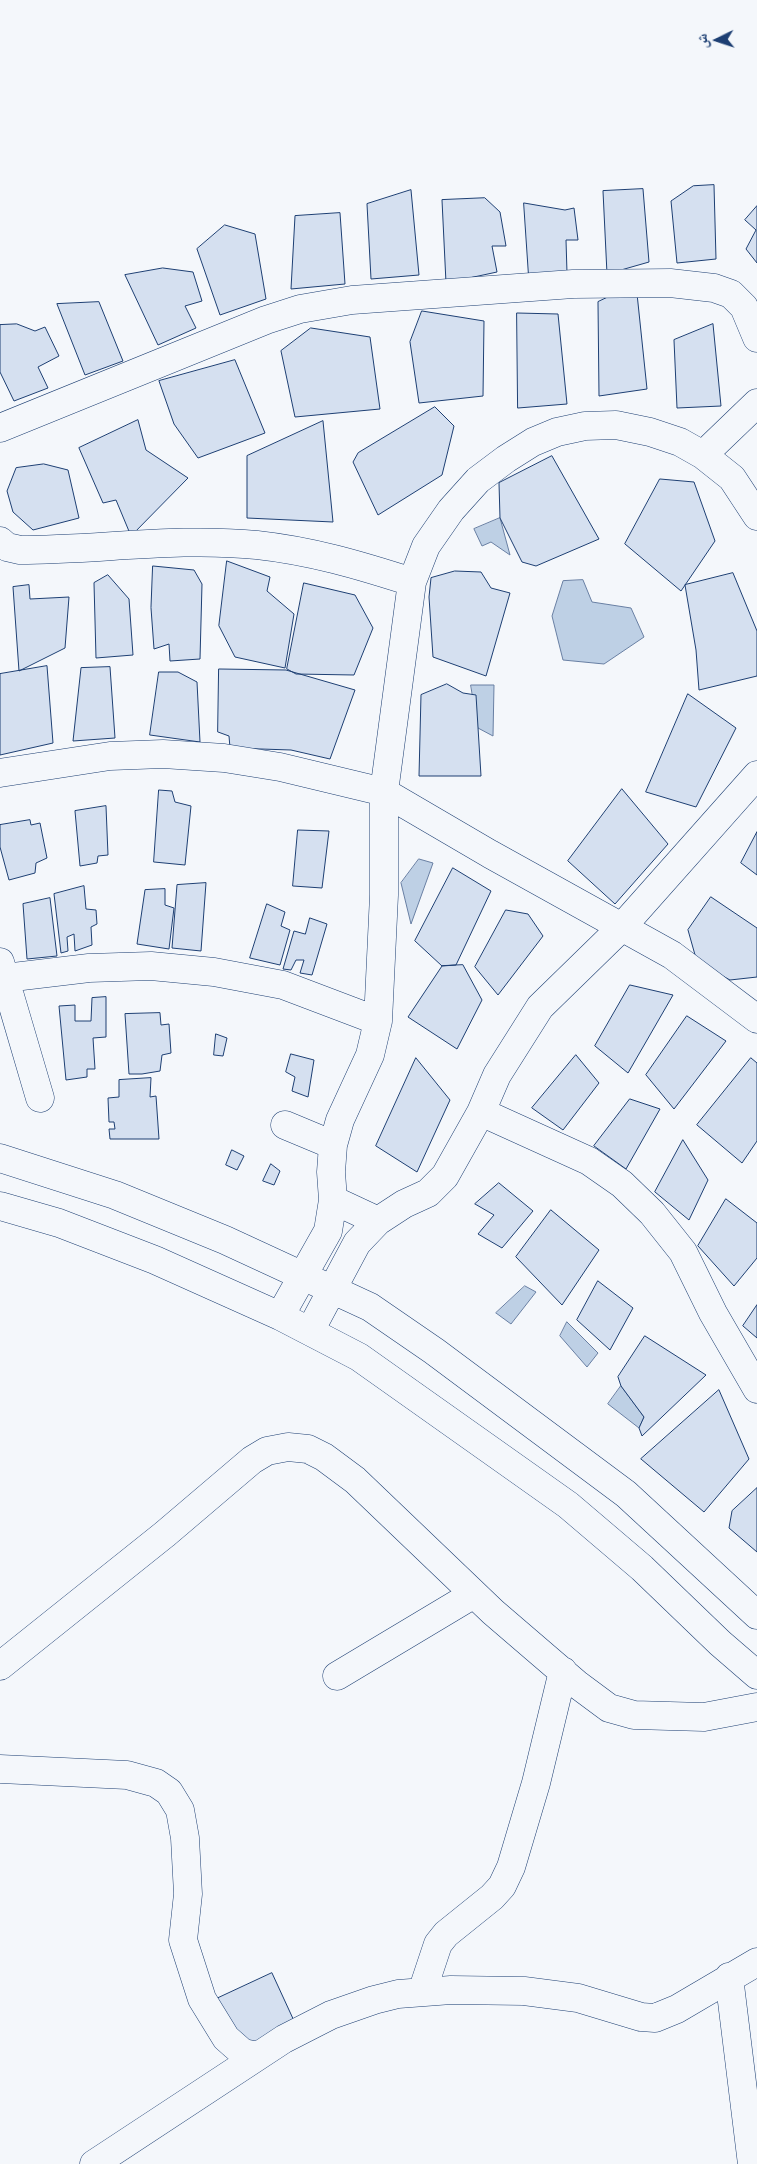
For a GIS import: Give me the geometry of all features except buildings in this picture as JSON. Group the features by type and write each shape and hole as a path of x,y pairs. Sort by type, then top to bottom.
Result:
{"street":[{"path":"0,428 266,320 300,309 352,300 573,284 670,283 722,290 736,298 744,307 757,338"},
{"path":"703,455 757,402"},
{"path":"280,1316 328,1231 333,1200 331,1172 333,1145 340,1120 370,1055 378,1021 384,895 384,792 412,582 426,546 450,510 478,480 533,442 557,432 585,426 616,425 650,432 680,442 703,455 732,478 757,516"},
{"path":"0,541 7,547 20,550 208,544 254,545 307,552 347,561 412,582"},
{"path":"0,773 110,756 163,754 224,758 280,767 384,792 621,928 672,955 757,1019"},
{"path":"310,1331 357,1243 378,1221 404,1204 428,1193 445,1176 481,1112 498,1075 540,1007 621,928 757,775"},
{"path":"40,1098 3,970 151,966 214,972 283,985 378,1021"},
{"path":"481,1112 589,1161 622,1184 652,1213 683,1252 713,1313 757,1389"},
{"path":"285,1125 333,1145"},
{"path":"0,1158 115,1195 225,1240 370,1307 418,1340 626,1494 757,1615"},
{"path":"333,1200 378,1221"},
{"path":"0,1206 59,1223 155,1260 280,1316 359,1357 568,1505 642,1568 720,1643 757,1675"},
{"path":"0,1666 165,1534 252,1460 267,1451 281,1448 308,1448 355,1480 474,1594 578,1685 609,1708 628,1714 704,1717 757,1707"},
{"path":"337,1676 474,1594"},
{"path":"422,1992 438,1944 446,1934 479,1909 502,1886 511,1867 531,1801 563,1671"},
{"path":"0,1769 127,1775 156,1783 169,1792 180,1810 185,1838 188,1894 184,1940 202,1999 226,2038 243,2053 258,2056"},
{"path":"94,2164 284,2039 331,2015 398,1994 482,1990 551,1993 578,1998 641,2017 655,2018 677,2009 757,1962"},
{"path":"729,1977 752,2164"}],"water":[{"path":"500,518 510,555 491,542 482,546 474,529"},
{"path":"583,580 592,602 631,608 644,637 604,664 563,660 552,616 563,581"},
{"path":"471,685 494,685 493,736 478,728"},
{"path":"419,859 433,863 411,924 401,883"},
{"path":"525,1286 536,1292 511,1324 496,1313"},
{"path":"567,1322 598,1353 587,1367 560,1336"},
{"path":"621,1386 644,1417 639,1428 608,1404"}]}
